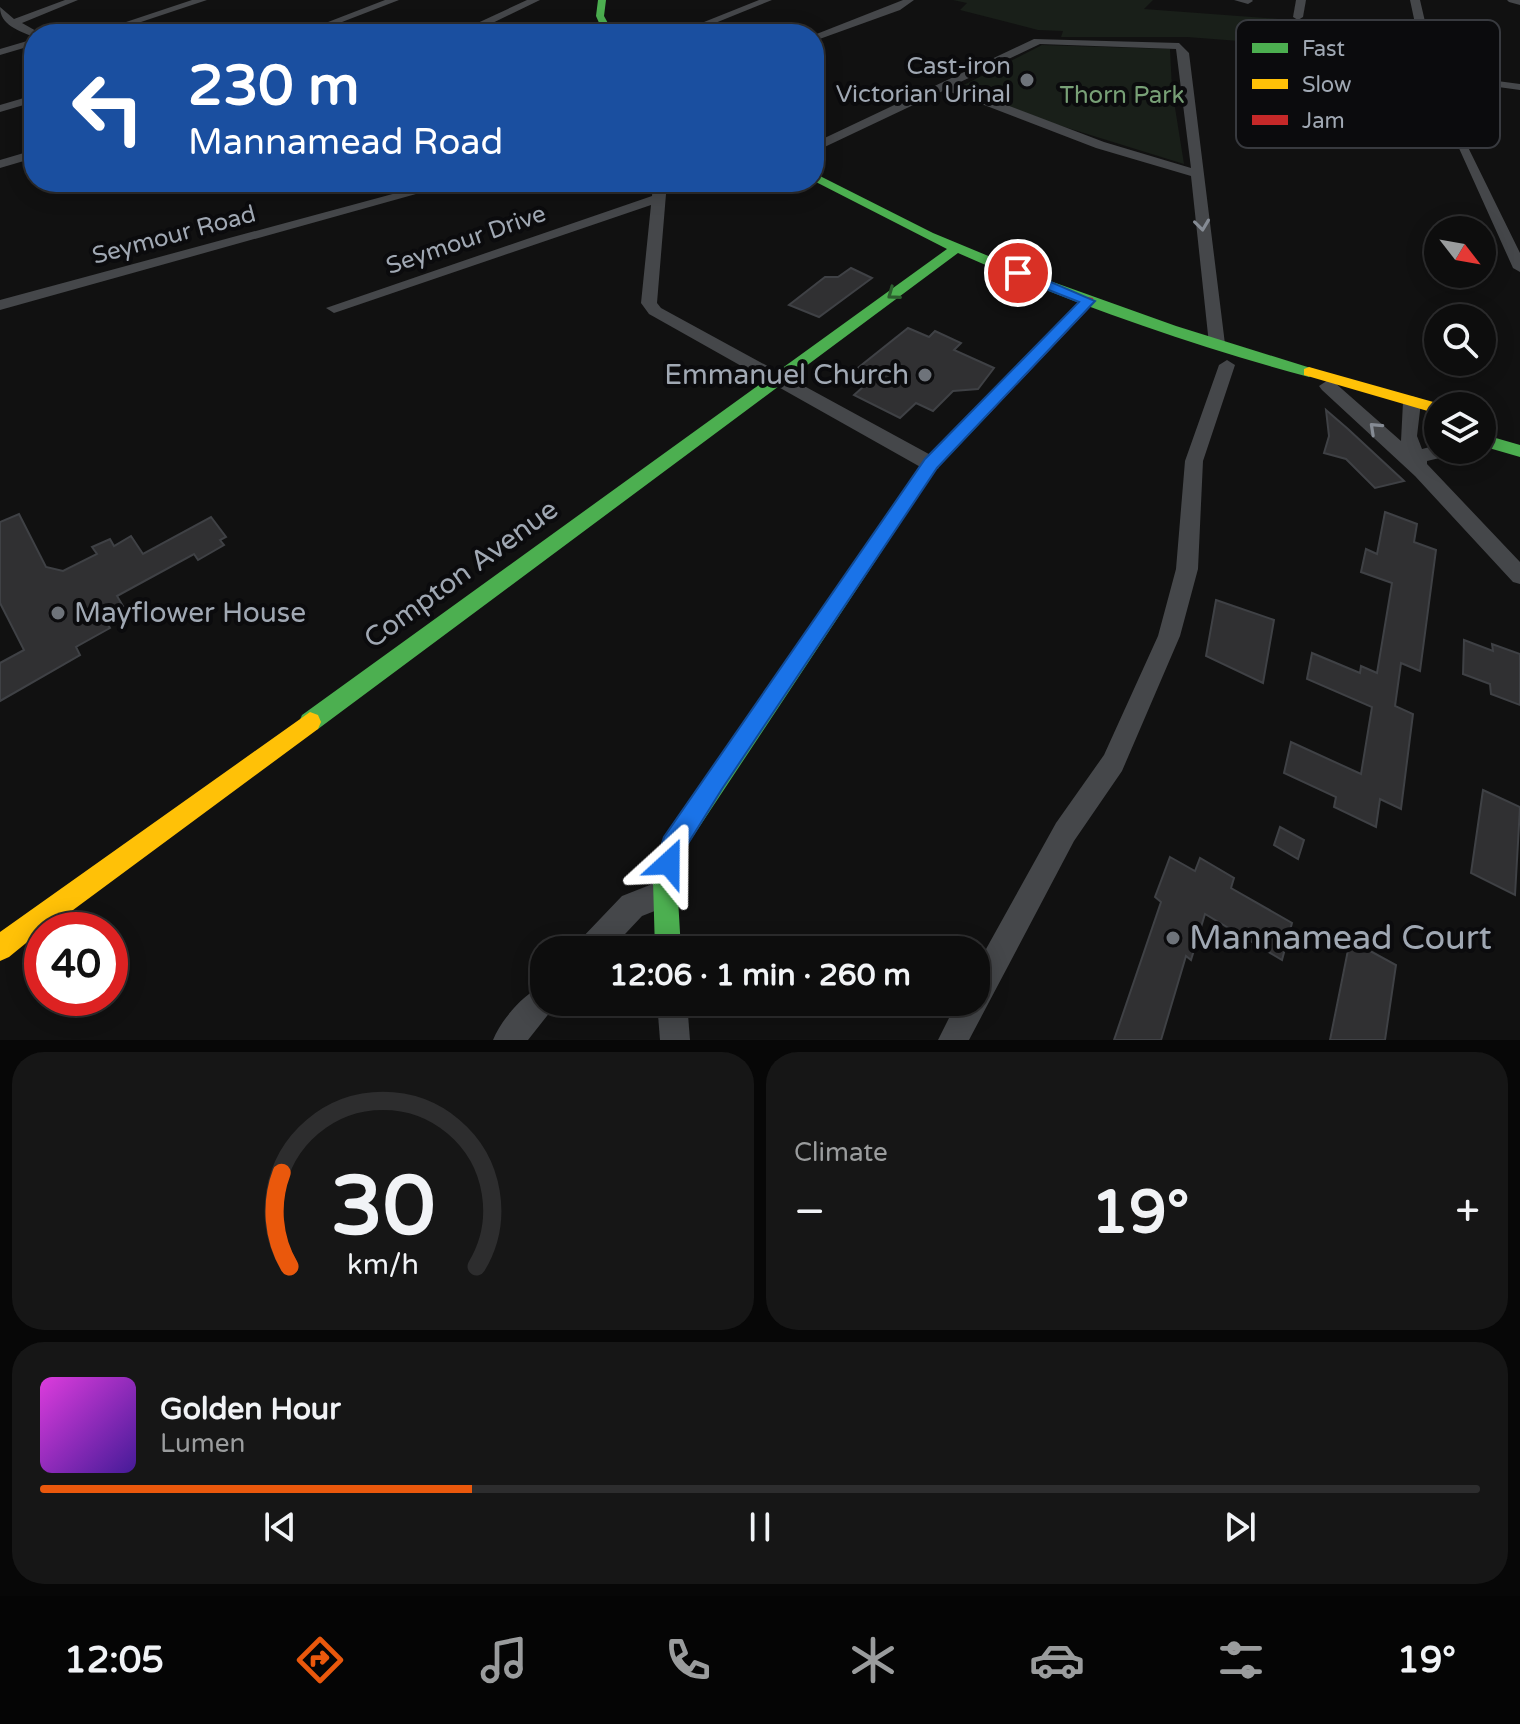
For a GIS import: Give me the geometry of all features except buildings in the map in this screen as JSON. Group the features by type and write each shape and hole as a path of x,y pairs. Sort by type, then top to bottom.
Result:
{"street":[{"path":"0,10 7,22 73,0"},
{"path":"126,24 202,0"},
{"path":"341,24 394,0"},
{"path":"483,24 535,0"},
{"path":"602,0 600,16 604,24"},
{"path":"705,24 767,0"},
{"path":"824,34 897,8 909,0"},
{"path":"1239,0 1248,1"},
{"path":"1298,17 1301,0"},
{"path":"1415,0 1417,20"},
{"path":"1512,0 1520,2"},
{"path":"824,143 1047,40 1179,46 1184,53 1195,173 1217,344"},
{"path":"0,52 24,45"},
{"path":"1500,84 1520,87"},
{"path":"945,86 1100,145 1195,173"},
{"path":"0,109 24,101"},
{"path":"0,116 24,112"},
{"path":"1465,148 1520,268"},
{"path":"0,164 24,157"},
{"path":"824,181 957,248 1088,301 1410,409 1424,418"},
{"name":"Seymour Road","path":"0,305 415,192"},
{"name":"Seymour Drive","path":"334,308 653,192"},
{"path":"659,192 649,303 655,311 931,464"},
{"name":"Compton Avenue","path":"0,948 776,377 957,248"},
{"path":"667,936 665,893 673,845 808,640 931,464 1088,301"},
{"path":"990,972 1065,832 1113,763 1169,636 1187,569 1194,461 1227,365"},
{"path":"1280,365 1328,386 1410,409 1424,409"},
{"path":"1328,386 1418,464 1520,576"},
{"path":"1410,409 1408,436 1418,464"},
{"path":"1496,446 1520,451"},
{"path":"1418,464 1424,461"},
{"path":"603,936 632,906 665,893"},
{"path":"508,1040 530,1016"},
{"path":"673,1016 675,1040"},
{"path":"953,1040 966,1016"}],"green space":[{"path":"953,0 1153,0 1144,9 1279,20 1236,20 1236,41 1187,37 1061,37 1063,31 1038,30 960,10 967,3"},
{"name":"Thorn Park","path":"1042,45 1170,49 1172,89 1184,164 1055,124 960,87"}],"traffic: fast":[{"path":"602,0 600,16 604,24"},
{"path":"824,181 928,235 1034,280 1171,329 1309,372"},
{"path":"310,722 957,248"},
{"path":"667,936 665,881 673,845 931,464 983,410"},
{"path":"1496,444 1520,451"}],"traffic: slow":[{"path":"1309,372 1424,405"},
{"path":"0,948 310,722"}],"traffic: jam":[{"path":"983,410 1088,301"}],"place":[{"name":"Cast-iron Victorian Urinal","path":"1027,80"},
{"name":"Emmanuel Church","path":"925,375"},
{"name":"Mayflower House","path":"58,613"},
{"name":"Mannamead Court","path":"1173,938"}],"route":[{"path":"669,863 673,845 714,781 861,562 931,464 1088,301 1018,273"}]}
